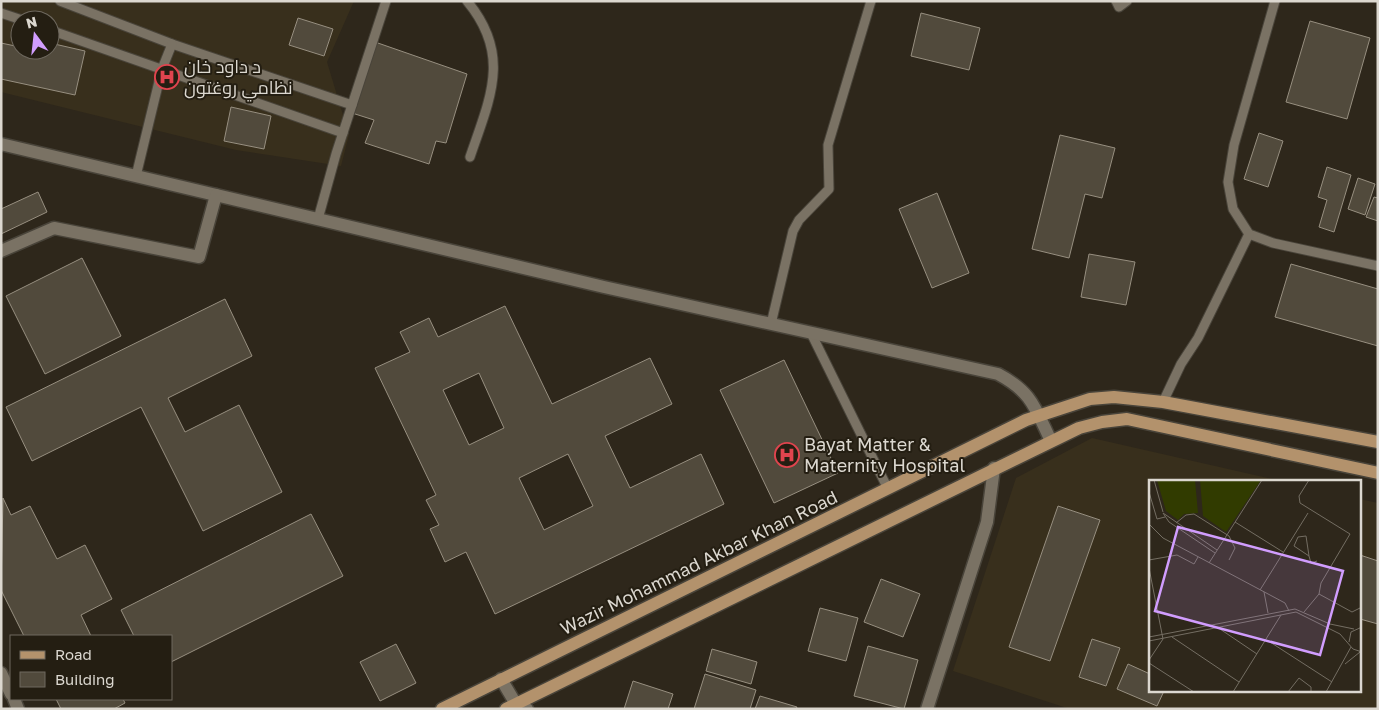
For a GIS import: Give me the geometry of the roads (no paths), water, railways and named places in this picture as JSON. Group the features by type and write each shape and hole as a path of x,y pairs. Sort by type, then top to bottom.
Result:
{"main road":[{"name":"Wazir Mohammad Akbar Khan Road","path":"442,709 1026,420 1090,399 1114,397 1163,402 1378,442"},
{"path":"516,707 994,468 1079,428 1102,422 1127,420 1378,473"}],"street":[{"path":"1,144 771,324 998,374 1010,380 1030,398 1051,441"},
{"path":"1,251 54,228 198,257 216,195"},
{"path":"927,709 987,522 994,468"},
{"path":"1,674 10,692"},
{"path":"501,679 516,707"}],"lane":[{"path":"60,1 172,44 352,105"},
{"path":"318,219 343,133 386,1"},
{"path":"467,1 481,18 493,50 494,86 470,157"},
{"path":"771,324 793,231 799,220 829,189 828,145 871,1"},
{"path":"1116,1 1119,6 1127,1"},
{"path":"1275,1 1234,144 1228,182 1233,209 1248,234 1273,243 1378,266"},
{"path":"60,33 343,133"},
{"path":"136,176 162,69 172,44"},
{"path":"1163,402 1181,364 1198,338 1248,234"},
{"path":"811,333 888,489"}],"place":[{"name":"د داود خان نظامي روغتون","path":"167,77"},
{"name":"Bayat Matter & Maternity Hospital","path":"787,455"}]}
